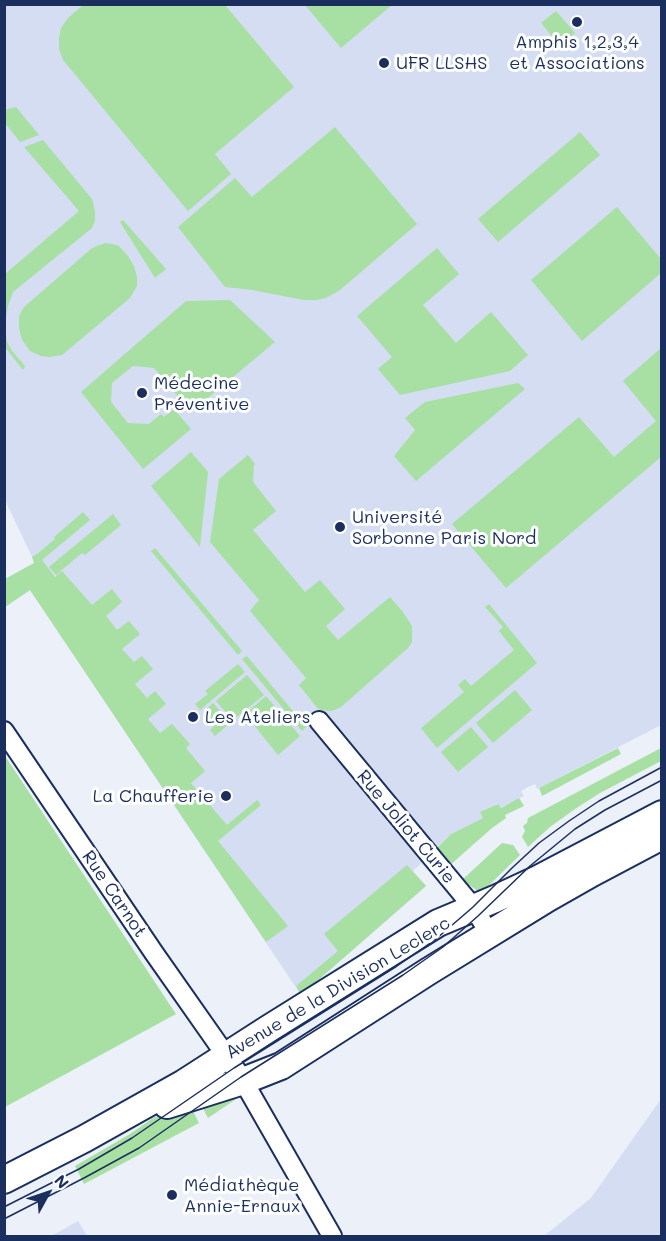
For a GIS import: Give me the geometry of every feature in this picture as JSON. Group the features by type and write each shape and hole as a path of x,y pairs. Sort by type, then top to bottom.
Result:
{"street":[{"name":"Rue Joliot Curie","path":"319,721 473,909 490,934"},
{"name":"Rue Carnot","path":"4,731 243,1081 332,1236"},
{"name":"Avenue de la Division Leclerc","path":"4,1180 84,1139 184,1083 438,923 538,879 662,814"},
{"name":"Avenue de la Division Leclerc","path":"84,1139 148,1112 263,1075 281,1066 490,934 592,873 662,836"}],"shaded area":[{"name":"Université Sorbonne Paris Nord","path":"5,5 661,5 661,725 537,789 535,784 528,787 521,791 524,796 500,808 497,804 481,812 483,818 451,834 413,871 426,886 301,995 30,590 5,607 5,579 35,563 4,498"},
{"path":"661,1099 661,1236 544,1236 591,1198"},
{"path":"78,1221 87,1236 50,1236 59,1232"}],"green space":[{"path":"83,5 225,5 294,87 215,154 231,174 188,211 63,60 59,49 61,28 68,18"},
{"path":"305,5 392,5 341,48"},
{"path":"556,11 575,33 560,46 541,23"},
{"path":"16,107 39,135 20,142 5,123 5,110"},
{"path":"335,127 417,224 340,290 326,298 304,300 225,287 178,227 235,178 252,197"},
{"path":"580,132 600,155 498,242 478,219"},
{"path":"43,140 92,199 95,221 92,228 13,292 5,324 5,274 79,211 24,147"},
{"path":"617,207 661,259 661,273 582,341 531,280"},
{"path":"123,220 166,269 155,278 120,222"},
{"path":"106,243 119,246 134,266 137,286 130,298 62,355 41,356 30,351 22,340 19,328 19,316 24,307 91,249"},
{"path":"437,248 459,274 423,305 456,343 491,312 528,355 510,371 400,395 378,369 392,357 357,316"},
{"path":"230,300 275,342 191,412 154,368 133,366 112,383 111,402 128,423 149,424 161,414 164,417 174,409 191,429 143,469 81,392 186,301"},
{"path":"5,326 7,342 25,366 24,369 5,347"},
{"path":"661,348 661,457 506,588 452,524 579,417 614,457 656,421 623,381"},
{"path":"518,383 525,389 416,481 394,456 415,430 405,418 425,402"},
{"path":"191,452 208,472 200,547 151,486"},
{"path":"248,455 255,464 253,482 276,511 253,530 305,592 320,580 345,609 326,626 338,640 390,597 412,626 412,642 408,648 341,707 332,711 318,709 299,685 306,678 250,611 259,600 210,542 219,479"},
{"path":"83,512 90,520 42,560 55,577 62,571 92,605 112,589 122,602 106,616 117,630 129,621 140,634 122,649 134,662 142,656 153,669 135,684 147,698 155,691 166,704 148,719 160,733 172,724 190,744 186,748 205,771 191,783 227,825 257,800 261,805 218,841 288,926 266,942 30,590 5,607 5,579 34,563 32,557"},
{"path":"113,514 121,525 85,555 82,553 56,575 49,567"},
{"path":"155,548 242,651 238,655 151,551"},
{"path":"489,604 537,663 437,748 421,728 464,692 458,685 465,679 471,686 514,650 499,631 503,627 485,607"},
{"path":"247,656 306,727 302,731 242,659"},
{"path":"238,664 245,672 200,710 195,704 208,694 205,691"},
{"path":"247,675 264,695 233,720 216,701"},
{"path":"515,690 532,710 493,743 476,723"},
{"path":"266,696 300,736 278,755 245,714"},
{"path":"213,703 230,723 215,736 210,730 214,726 203,712"},
{"path":"471,727 488,747 458,772 441,752"},
{"path":"618,748 621,754 542,796 539,788"},
{"path":"661,748 661,761 575,809 528,847 522,837 525,831 523,826 527,823 528,818"},
{"path":"5,756 176,1014 5,1107"},
{"path":"519,798 524,806 505,815 506,818 449,866 436,849 451,834 483,818 480,812 498,804 501,808"},
{"path":"502,843 513,845 520,855 481,893 462,880"},
{"path":"407,865 426,886 301,995 296,986 338,951 324,934"},
{"path":"233,1094 239,1097 208,1118 199,1101"},
{"path":"190,1105 199,1123 84,1184 75,1166 153,1118"}],"tram line":[{"path":"4,1207 79,1169 132,1138 234,1068 397,966 436,939 473,907 539,843 599,801 662,767"},
{"path":"4,1219 139,1148 241,1077 403,975 443,947 530,866 575,829 605,810 662,780"}],"place":[{"name":"Amphis 1,2,3,4 et Associations","path":"577,22"},
{"name":"UFR LLSHS","path":"384,63"},
{"name":"Médecine Préventive","path":"142,393"},
{"name":"Université Sorbonne Paris Nord","path":"340,527"},
{"name":"Les Ateliers","path":"193,717"},
{"name":"La Chaufferie","path":"226,796"},
{"name":"Médiathèque Annie-Ernaux","path":"172,1195"}]}
